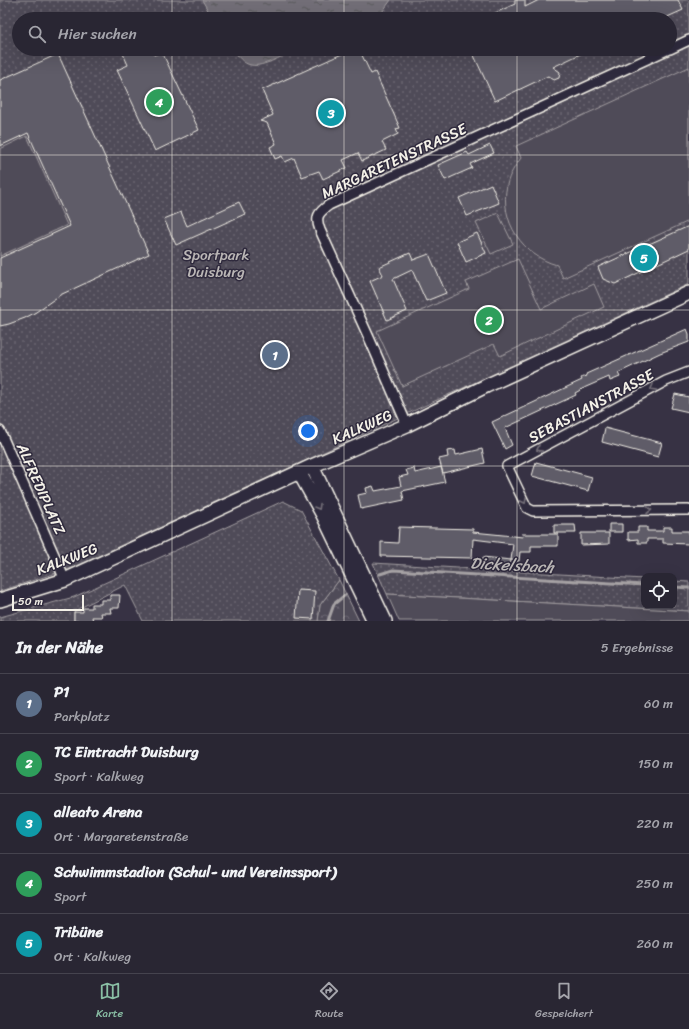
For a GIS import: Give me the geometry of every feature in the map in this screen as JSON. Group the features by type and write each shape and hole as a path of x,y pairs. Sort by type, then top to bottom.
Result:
{"street":[{"name":"MARGARETENSTRASSE","path":"677,46 689,40"},
{"name":"MARGARETENSTRASSE","path":"407,425 320,230 317,222 318,214 329,205 655,56"},
{"name":"KALKWEG","path":"0,600 65,580 312,466 407,425 486,386 689,293"},
{"name":"SEBASTIANSTRASSE","path":"689,372 666,381 507,466 527,508 533,511 689,510"},
{"name":"ALFREDIPLATZ","path":"0,431 65,580"},
{"path":"312,466 385,621"},
{"path":"299,472 323,515 374,621"}],"green space":[{"name":"Sportpark Duisburg","path":"0,0 689,0 689,284 72,568 0,591"},
{"path":"689,67 689,221 563,278 557,265 534,254 516,235 510,224 505,198 509,178 514,167 521,158 516,146"},
{"path":"27,136 67,225 0,256 0,149"},
{"path":"498,213 513,244 491,254 476,223"},
{"path":"518,259 541,309 594,284 604,307 500,356 494,344 402,386 377,331 469,289 466,282"},
{"path":"283,501 301,510 339,580 320,605 318,621 143,621 125,585 74,611 74,621 0,621 0,617 74,597"},
{"path":"373,563 641,579 641,608 387,594"},
{"path":"339,580 359,621 318,621 320,605"},
{"path":"677,581 689,582 689,611 653,609 677,609"},
{"path":"387,594 689,611 689,621 399,621"}],"water":[{"path":"202,0 391,0 382,12 209,12"},
{"path":"238,56 283,56 268,63 256,65 245,63"}],"building":[{"path":"515,0 525,0 525,7 539,0 678,0 683,10 677,13 497,12 515,4"},
{"path":"54,56 59,56 149,254 60,295 25,318 0,326 0,258 70,226 28,133 0,146 0,80"},
{"path":"124,56 164,56 199,130 155,151 117,70 128,65"},
{"path":"337,56 362,56 371,74 375,72 400,128 396,129 398,134 382,142 386,150 362,161 358,153 343,160 347,168 323,179 319,171 302,177 294,158 285,162 282,156 275,159 270,147 276,144 267,123 260,121 273,115 262,90"},
{"path":"474,56 576,56 553,67 560,72 559,78 554,80 548,76 495,101"},
{"path":"490,145 494,153 470,164 472,168 445,180 438,165 467,152 469,155"},
{"path":"491,184 499,203 467,216 459,198"},
{"path":"239,202 245,214 176,245 164,219 181,212 187,226"},
{"path":"689,226 689,249 615,284 603,279 598,267"},
{"path":"477,233 486,253 466,262 457,242"},
{"path":"410,253 413,260 429,254 446,293 426,301 412,270 393,279 407,311 387,320 370,281 383,275 379,267"},
{"path":"687,329 689,334 689,342 660,353 618,373 620,377 610,381 609,377 586,387 575,393 576,395 505,428 512,445 505,449 492,422 582,380 581,378 587,376 586,374"},
{"path":"675,394 689,397 689,412 671,408"},
{"path":"605,428 662,443 658,457 602,442"},
{"path":"482,449 485,463 443,473 439,459 448,457 447,451 455,450 456,455"},
{"path":"536,462 592,477 588,491 532,476"},
{"path":"441,467 445,482 402,491 404,500 361,509 358,495 367,493 366,488 373,486 375,491 401,486 399,477 408,475 406,470 414,468 415,473"},
{"path":"609,524 622,524 622,532 609,532"},
{"path":"554,525 575,525 576,533 554,533"},
{"path":"399,527 473,529 473,532 523,537 522,534 558,534 558,546 531,546 531,552 520,552 519,561 511,560 513,544 473,539 472,558 381,556 381,542 398,543"},
{"path":"638,527 647,527 647,531 663,531 663,527 672,527 672,531 689,531 689,544 663,543 663,539 647,539 647,543 638,543 638,539 628,540 628,532 638,532"},
{"path":"581,533 609,533 609,544 581,545"},
{"path":"483,557 511,560 510,568 482,565"},
{"path":"298,590 315,591 313,619 296,618"},
{"path":"110,595 120,595 119,608 110,608 111,613 101,613 102,617 92,617 93,621 74,621 74,612 83,612 83,608 92,608 92,604 101,604 101,600 110,600"}],"waterway":[{"name":"Dickelsbach","path":"380,574 393,570 641,585"},
{"name":"Dickelsbach","path":"677,587 689,588"},
{"name":"Dickelsbach","path":"328,621 334,604 345,595"}],"place":[{"name":"Schwimmstadion (Schul- und Vereinssport)","path":"159,102"},
{"name":"alleato Arena","path":"331,113"},
{"name":"Tribüne","path":"644,258"},
{"name":"TC Eintracht Duisburg","path":"489,320"},
{"name":"P1","path":"275,355"}]}
